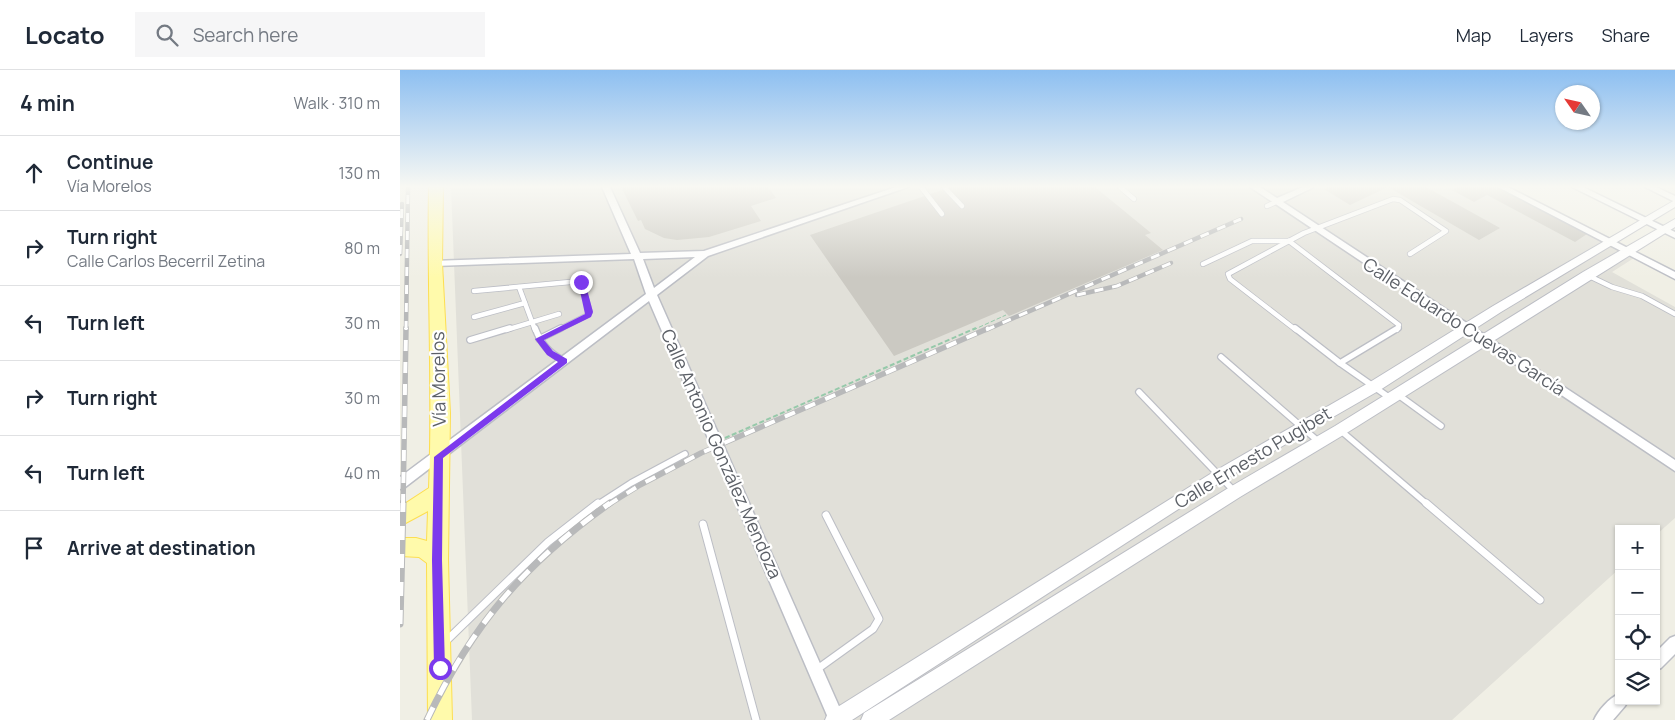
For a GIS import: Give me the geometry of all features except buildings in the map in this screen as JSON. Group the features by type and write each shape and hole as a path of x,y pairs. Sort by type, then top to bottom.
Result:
{"main road":[{"name":"Vía Morelos","path":"435,217 434,263 441,404 437,560 440,720"},
{"path":"400,517 416,509 438,492"},
{"path":"400,546 420,547 433,554 437,560"}],"street":[{"name":"Calle Antonio González Mendoza","path":"620,217 651,294 836,719"},
{"path":"434,263 705,254 814,217"},
{"name":"Calle Eduardo Cuevas García","path":"1299,217 1675,466"},
{"path":"1560,217 1675,276"},
{"path":"1638,217 1671,229"},
{"name":"Calle Ernesto Pugibet","path":"836,719 1220,475 1375,386 1555,274 1652,217"},
{"name":"Calle Ernesto Pugibet","path":"871,720 1235,492 1340,430 1546,300 1627,252 1671,229"},
{"path":"400,484 439,457 705,254"},
{"path":"1555,274 1573,284"},
{"path":"1529,290 1546,300"},
{"path":"1498,309 1515,320"},
{"path":"1151,519 1165,537"},
{"path":"1659,660 1675,643"},
{"path":"1602,720 1616,705"}],"lane":[{"path":"1347,217 1304,232 1230,272 1228,277 1340,363 1441,426"},
{"path":"1410,254 1445,234 1446,231 1424,217"},
{"path":"1203,264 1252,241 1289,241 1400,324 1397,330 1340,363"},
{"path":"1587,275 1605,285 1642,296 1675,314"},
{"path":"474,291 519,288 576,280 582,283 590,312 588,315 539,339"},
{"path":"519,288 539,339 550,353 564,361"},
{"path":"474,317 525,303"},
{"path":"470,340 559,314"},
{"path":"1221,357 1319,442"},
{"path":"1138,392 1235,492"},
{"path":"1340,430 1540,600"},
{"path":"439,648 549,541 593,507 636,478 685,454"},
{"path":"816,670 873,630 879,619 826,515"},
{"path":"703,524 756,720"}],"path":[{"path":"732,435 1006,315"}],"shaded area":[{"path":"452,217 1558,217 1634,258 1612,272 1675,307 1675,518 1660,531 1660,525 1615,525 1615,573 1452,720 472,720"}],"railway":[{"path":"400,254 401,217"},
{"path":"406,330 408,217"},
{"path":"986,330 1241,219"},
{"path":"1077,295 1117,286 1171,263"},
{"path":"403,505 406,328"},
{"path":"608,505 640,485 701,453 989,328"},
{"path":"400,624 403,503"},
{"path":"427,720 462,655 503,599 551,549 610,503"}],"route":[{"path":"440,668 437,560 439,457 564,361 550,353 539,339 584,319 590,314 581,282"}]}
